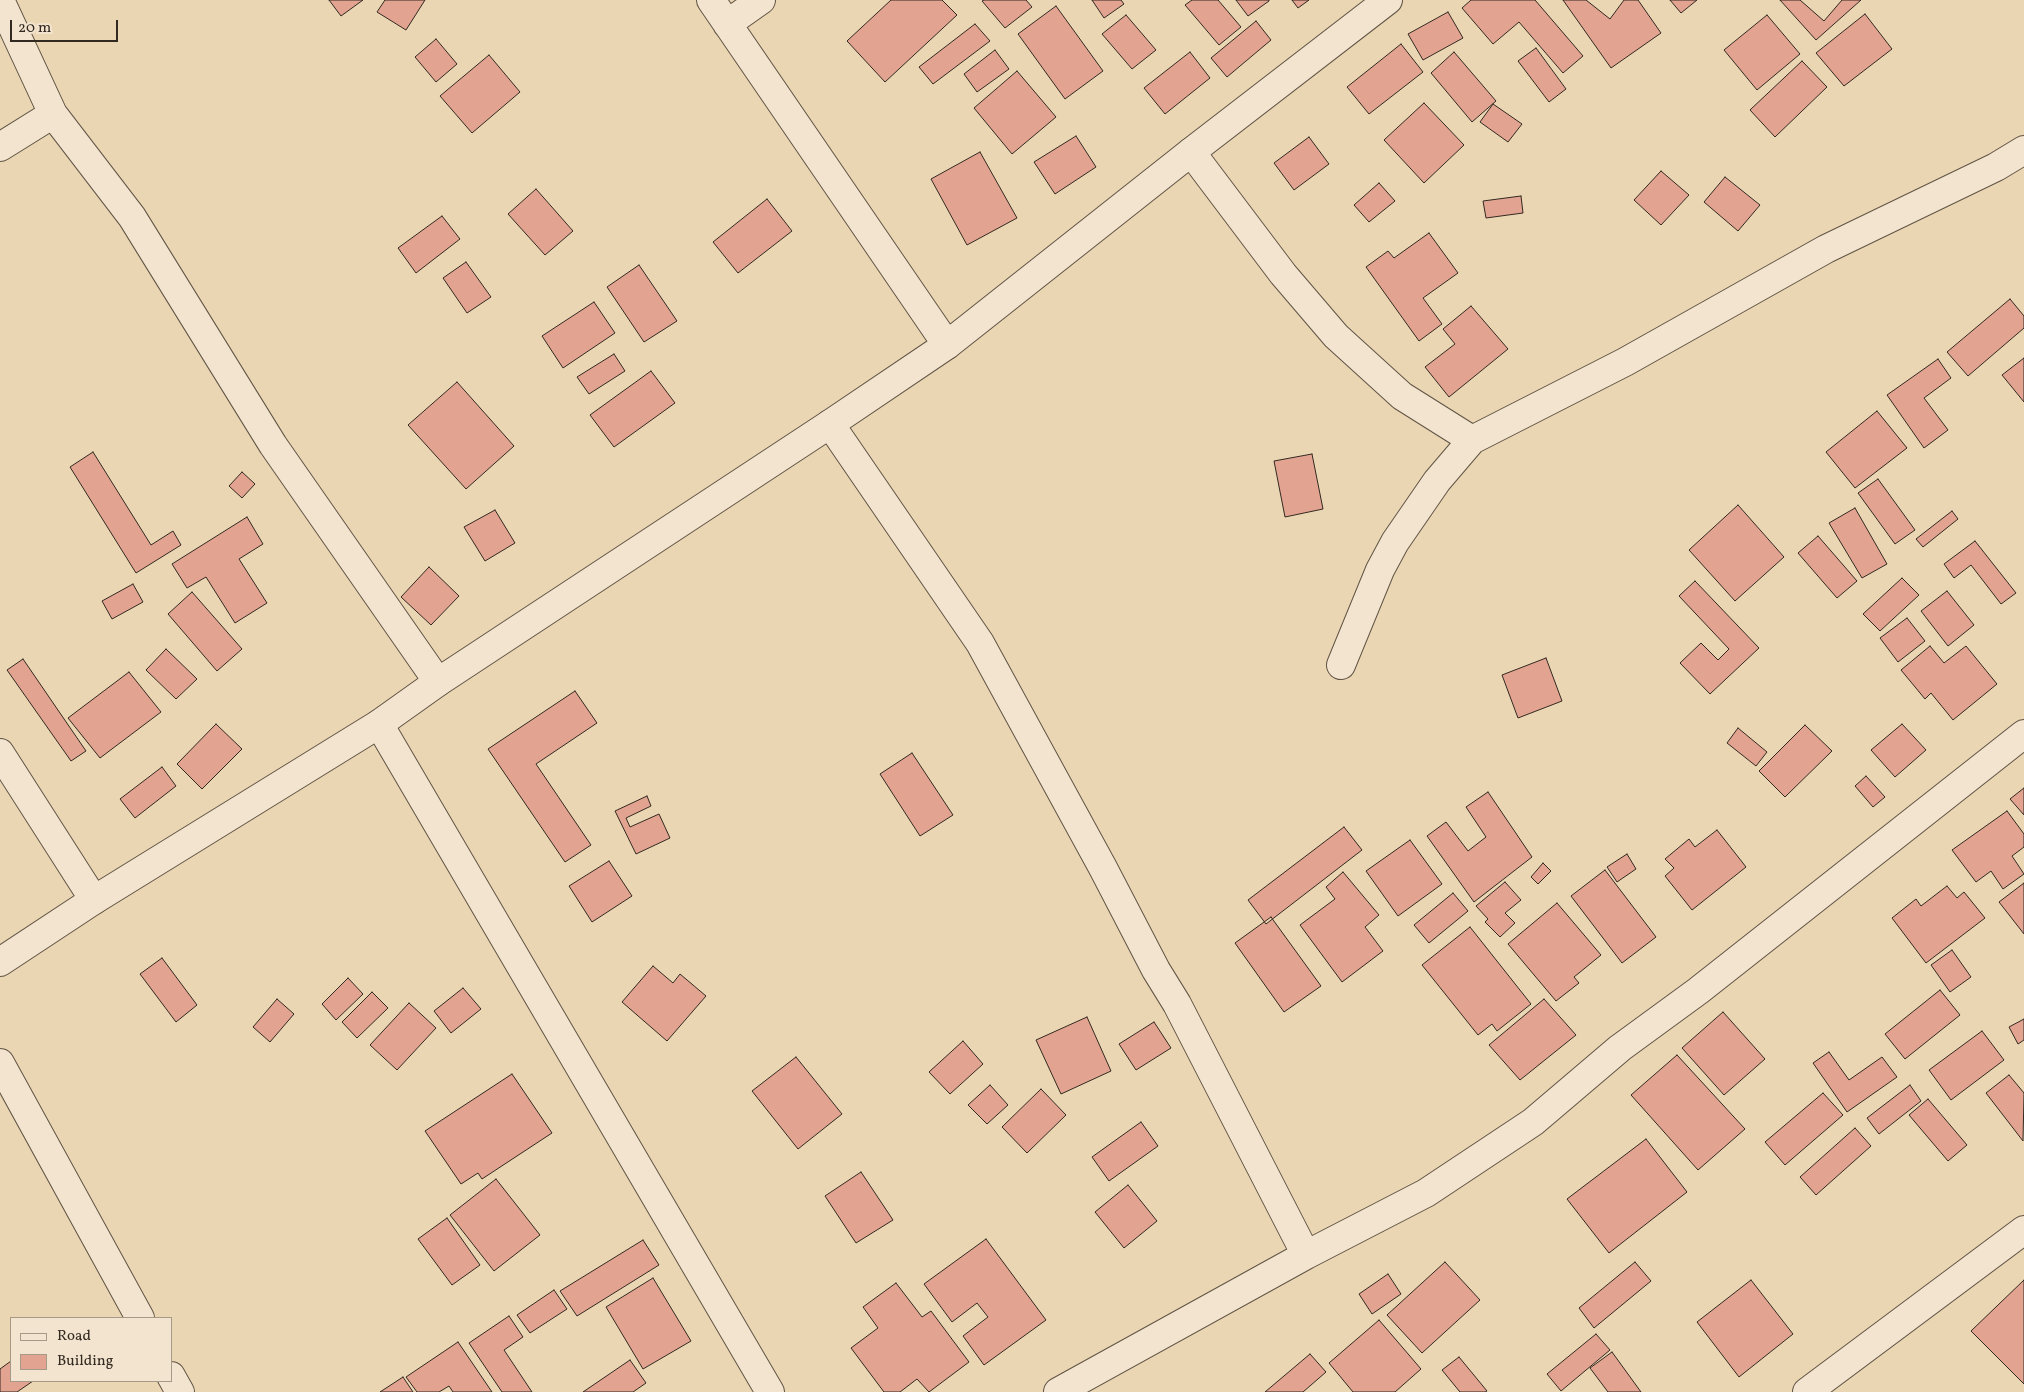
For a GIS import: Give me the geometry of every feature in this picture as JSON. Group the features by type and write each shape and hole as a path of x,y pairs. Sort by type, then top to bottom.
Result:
{"street":[{"path":"0,0 53,114 132,217 273,445 438,682"},
{"path":"711,0 947,345"},
{"path":"727,24 761,0"},
{"path":"0,962 94,900 379,724 438,682 947,345 1191,152 1388,0"},
{"path":"0,147 53,114"},
{"path":"1342,665 1380,570 1395,542 1437,481 1472,440 1625,362 1826,249 1996,167 2024,150"},
{"path":"1191,152 1283,274 1336,336 1402,396 1472,440"},
{"path":"830,424 980,643 1103,868 1156,970 1177,1004 1306,1254"},
{"path":"379,724 770,1392"},
{"path":"1065,1390 1306,1254 1426,1193 1533,1122 1620,1048 1698,991 2024,734"},
{"path":"0,753 94,900"},
{"path":"0,1063 139,1317"},
{"path":"1807,1392 2024,1230"},
{"path":"172,1378 180,1392"}],"building":[{"path":"329,0 363,0 341,16"},
{"path":"385,0 425,0 406,30 377,12"},
{"path":"891,0 942,0 957,15 885,82 847,41"},
{"path":"1026,0 1032,7 1005,28 982,1"},
{"path":"1092,0 1121,0 1124,4 1104,18"},
{"path":"1192,0 1218,0 1241,27 1219,45 1185,5"},
{"path":"1236,0 1269,0 1269,1 1248,16"},
{"path":"1292,0 1309,0 1298,8"},
{"path":"1471,0 1535,0 1583,56 1563,73 1519,22 1493,44 1462,8"},
{"path":"1563,0 1586,0 1610,19 1624,0 1638,0 1661,33 1611,68"},
{"path":"1670,0 1697,0 1681,13"},
{"path":"1780,0 1800,0 1824,21 1842,0 1861,0 1816,40"},
{"path":"1056,6 1103,71 1065,99 1018,34"},
{"path":"1448,12 1463,38 1423,60 1408,34"},
{"path":"1865,14 1892,49 1844,86 1816,53"},
{"path":"1126,15 1156,50 1132,69 1102,34"},
{"path":"1767,15 1800,54 1757,90 1724,50"},
{"path":"1256,21 1271,40 1227,77 1211,58"},
{"path":"975,24 990,41 933,84 919,67"},
{"path":"436,39 457,64 436,82 415,57"},
{"path":"1401,44 1423,72 1369,114 1347,87"},
{"path":"1536,48 1566,89 1549,102 1518,61"},
{"path":"995,50 1009,69 977,92 964,74"},
{"path":"1190,52 1210,78 1165,114 1144,88"},
{"path":"1454,52 1496,101 1472,122 1431,73"},
{"path":"489,55 520,92 472,133 440,96"},
{"path":"1802,61 1827,87 1775,137 1750,110"},
{"path":"1017,71 1056,117 1012,154 974,108"},
{"path":"1424,103 1464,145 1424,183 1384,140"},
{"path":"1493,104 1522,124 1508,142 1480,122"},
{"path":"1076,136 1096,167 1055,194 1034,162"},
{"path":"1309,137 1329,164 1294,190 1274,163"},
{"path":"980,152 1017,218 967,245 931,179"},
{"path":"1661,171 1689,195 1661,225 1634,200"},
{"path":"1725,177 1760,205 1738,231 1704,202"},
{"path":"1379,183 1395,201 1369,222 1354,205"},
{"path":"536,189 573,231 545,255 508,214"},
{"path":"1521,196 1523,213 1486,218 1483,201"},
{"path":"767,199 792,231 738,273 713,242"},
{"path":"442,216 460,239 416,273 398,248"},
{"path":"1429,233 1458,273 1423,298 1442,324 1419,341 1366,267 1388,251 1394,258"},
{"path":"466,262 491,297 467,313 443,278"},
{"path":"639,265 677,321 644,342 607,287"},
{"path":"2010,299 2024,316 2024,328 1968,376 1947,352"},
{"path":"594,302 615,333 563,368 542,336"},
{"path":"1471,306 1508,349 1449,397 1425,367 1455,344 1443,329"},
{"path":"614,354 625,371 589,394 577,377"},
{"path":"2024,358 2024,402 2002,375"},
{"path":"1938,359 1951,378 1924,398 1948,430 1924,448 1887,395"},
{"path":"651,371 675,403 614,447 590,415"},
{"path":"457,382 514,446 466,489 408,425"},
{"path":"1877,411 1907,448 1855,488 1826,452"},
{"path":"93,452 151,545 173,531 181,545 136,573 70,467"},
{"path":"1312,454 1323,509 1285,517 1274,461"},
{"path":"242,472 255,484 242,498 229,486"},
{"path":"1878,479 1915,530 1895,544 1858,493"},
{"path":"1738,505 1784,557 1735,601 1689,550"},
{"path":"1855,508 1887,564 1862,578 1829,523"},
{"path":"495,510 515,543 485,561 464,527"},
{"path":"1952,511 1958,519 1923,547 1916,539"},
{"path":"247,517 263,544 239,559 267,603 235,623 206,577 187,588 172,564"},
{"path":"1818,536 1857,581 1837,598 1798,553"},
{"path":"1975,541 2016,593 2001,604 1971,565 1954,578 1944,564"},
{"path":"429,567 459,596 431,625 401,597"},
{"path":"1902,578 1919,595 1880,631 1863,614"},
{"path":"1695,581 1759,648 1710,694 1680,663 1701,643 1718,660 1729,649 1679,596"},
{"path":"133,584 143,602 112,619 102,601"},
{"path":"1947,591 1974,625 1948,646 1921,611"},
{"path":"192,592 242,649 217,671 168,614"},
{"path":"1907,618 1925,641 1898,662 1880,638"},
{"path":"1930,646 1944,663 1966,646 1997,684 1953,720 1931,693 1925,699 1901,670"},
{"path":"166,649 197,679 176,699 146,670"},
{"path":"1546,658 1562,701 1518,718 1502,675"},
{"path":"23,659 86,751 71,761 7,670"},
{"path":"129,672 161,712 100,758 68,718"},
{"path":"575,691 597,723 536,764 591,845 565,862 488,749"},
{"path":"216,724 242,749 202,789 177,764"},
{"path":"1902,724 1926,750 1895,777 1871,750"},
{"path":"1805,725 1832,751 1785,797 1759,771"},
{"path":"1738,728 1767,752 1756,766 1727,743"},
{"path":"912,753 953,815 920,836 880,774"},
{"path":"162,767 176,786 135,818 120,799"},
{"path":"1866,776 1885,797 1873,807 1855,786"},
{"path":"2024,788 2024,815 2010,799"},
{"path":"1488,792 1532,857 1474,902 1427,836 1446,822 1468,851 1486,837 1466,807"},
{"path":"647,796 651,806 626,818 630,827 659,814 670,838 636,854 615,811"},
{"path":"2007,811 2024,834 2024,847 2012,856 2024,874 2003,889 1991,871 1976,882 1952,850"},
{"path":"1344,827 1362,850 1266,924 1248,900"},
{"path":"1717,830 1746,867 1692,910 1665,876 1674,868 1665,859 1689,839 1695,847"},
{"path":"1410,840 1442,884 1398,916 1366,871"},
{"path":"1627,854 1636,869 1617,882 1607,867"},
{"path":"609,861 632,896 592,922 569,886"},
{"path":"1543,863 1551,871 1538,884 1531,877"},
{"path":"1605,870 1656,937 1622,963 1571,896"},
{"path":"1343,872 1379,915 1365,927 1383,951 1342,982 1300,925 1335,899 1326,887"},
{"path":"1505,882 1521,900 1505,913 1515,923 1500,937 1485,922 1488,919 1476,906"},
{"path":"2024,883 2024,934 1999,902"},
{"path":"1947,886 1957,898 1964,892 1985,918 1926,963 1892,918 1916,899 1921,906"},
{"path":"1453,893 1468,911 1429,943 1414,925"},
{"path":"1557,903 1601,955 1574,977 1579,983 1556,1001 1508,944"},
{"path":"1271,917 1321,986 1284,1012 1235,943"},
{"path":"1470,927 1531,1004 1497,1031 1492,1024 1478,1035 1422,965"},
{"path":"1952,950 1971,977 1950,992 1931,965"},
{"path":"162,958 197,1005 176,1022 140,974"},
{"path":"653,966 673,983 680,974 706,996 667,1041 622,1002"},
{"path":"348,978 363,994 336,1020 322,1004"},
{"path":"463,988 481,1009 451,1033 434,1011"},
{"path":"1940,990 1960,1015 1905,1059 1885,1034"},
{"path":"372,992 388,1008 357,1038 342,1022"},
{"path":"277,999 294,1014 270,1042 253,1027"},
{"path":"1544,999 1576,1035 1520,1080 1489,1045"},
{"path":"409,1003 436,1028 397,1070 370,1045"},
{"path":"1723,1012 1765,1059 1724,1095 1682,1048"},
{"path":"1087,1017 1111,1071 1061,1094 1036,1040"},
{"path":"2024,1019 2024,1040 2018,1044 2009,1027"},
{"path":"1154,1022 1171,1048 1136,1070 1119,1044"},
{"path":"1982,1031 2004,1060 1951,1100 1929,1070"},
{"path":"963,1041 983,1064 950,1094 929,1072"},
{"path":"1829,1052 1849,1080 1882,1057 1897,1077 1847,1112 1813,1063"},
{"path":"1677,1055 1745,1129 1698,1170 1631,1095"},
{"path":"796,1057 842,1114 798,1149 752,1091"},
{"path":"512,1074 552,1133 482,1179 478,1173 461,1184 425,1131"},
{"path":"2009,1075 2024,1093 2023,1141 1986,1093"},
{"path":"990,1085 1008,1105 987,1124 968,1105"},
{"path":"1910,1085 1921,1101 1879,1134 1867,1118"},
{"path":"1041,1089 1066,1115 1027,1153 1002,1127"},
{"path":"1823,1093 1843,1115 1785,1165 1765,1142"},
{"path":"1928,1099 1967,1145 1948,1161 1909,1115"},
{"path":"1141,1122 1158,1146 1109,1181 1092,1157"},
{"path":"1855,1128 1871,1146 1816,1195 1800,1177"},
{"path":"1646,1139 1687,1192 1609,1253 1567,1199"},
{"path":"861,1172 893,1220 856,1243 825,1196"},
{"path":"496,1179 540,1235 494,1271 450,1215"},
{"path":"1128,1185 1157,1221 1124,1248 1095,1212"},
{"path":"447,1218 480,1265 452,1285 418,1239"},
{"path":"986,1239 1046,1320 984,1365 963,1336 988,1317 977,1303 952,1322 924,1284"},
{"path":"643,1240 659,1265 577,1316 560,1291"},
{"path":"1445,1262 1480,1300 1422,1353 1387,1315"},
{"path":"1635,1262 1651,1281 1594,1328 1579,1308"},
{"path":"1388,1274 1401,1294 1372,1314 1359,1294"},
{"path":"653,1278 691,1341 643,1369 606,1307"},
{"path":"1751,1280 1793,1334 1739,1377 1697,1322"},
{"path":"2024,1280 2024,1384 1971,1331"},
{"path":"896,1283 922,1317 931,1311 969,1362 929,1392 917,1379 900,1392 884,1392 851,1348 878,1328 863,1307"},
{"path":"554,1290 567,1309 530,1333 517,1315"},
{"path":"509,1316 523,1337 504,1350 532,1392 502,1392 469,1343"},
{"path":"1379,1320 1421,1369 1395,1392 1353,1392 1329,1363"},
{"path":"1596,1334 1610,1350 1561,1391 1547,1374"},
{"path":"458,1342 492,1392 453,1392 449,1386 439,1392 417,1392 406,1377"},
{"path":"1612,1352 1641,1392 1608,1392 1590,1368"},
{"path":"1310,1354 1326,1372 1303,1392 1265,1392"},
{"path":"1459,1357 1487,1391 1460,1392 1442,1370"},
{"path":"630,1360 646,1383 633,1392 583,1392"},
{"path":"10,1362 10,1382 32,1382 17,1392 0,1392 0,1369"},
{"path":"403,1377 413,1392 380,1392"}]}
